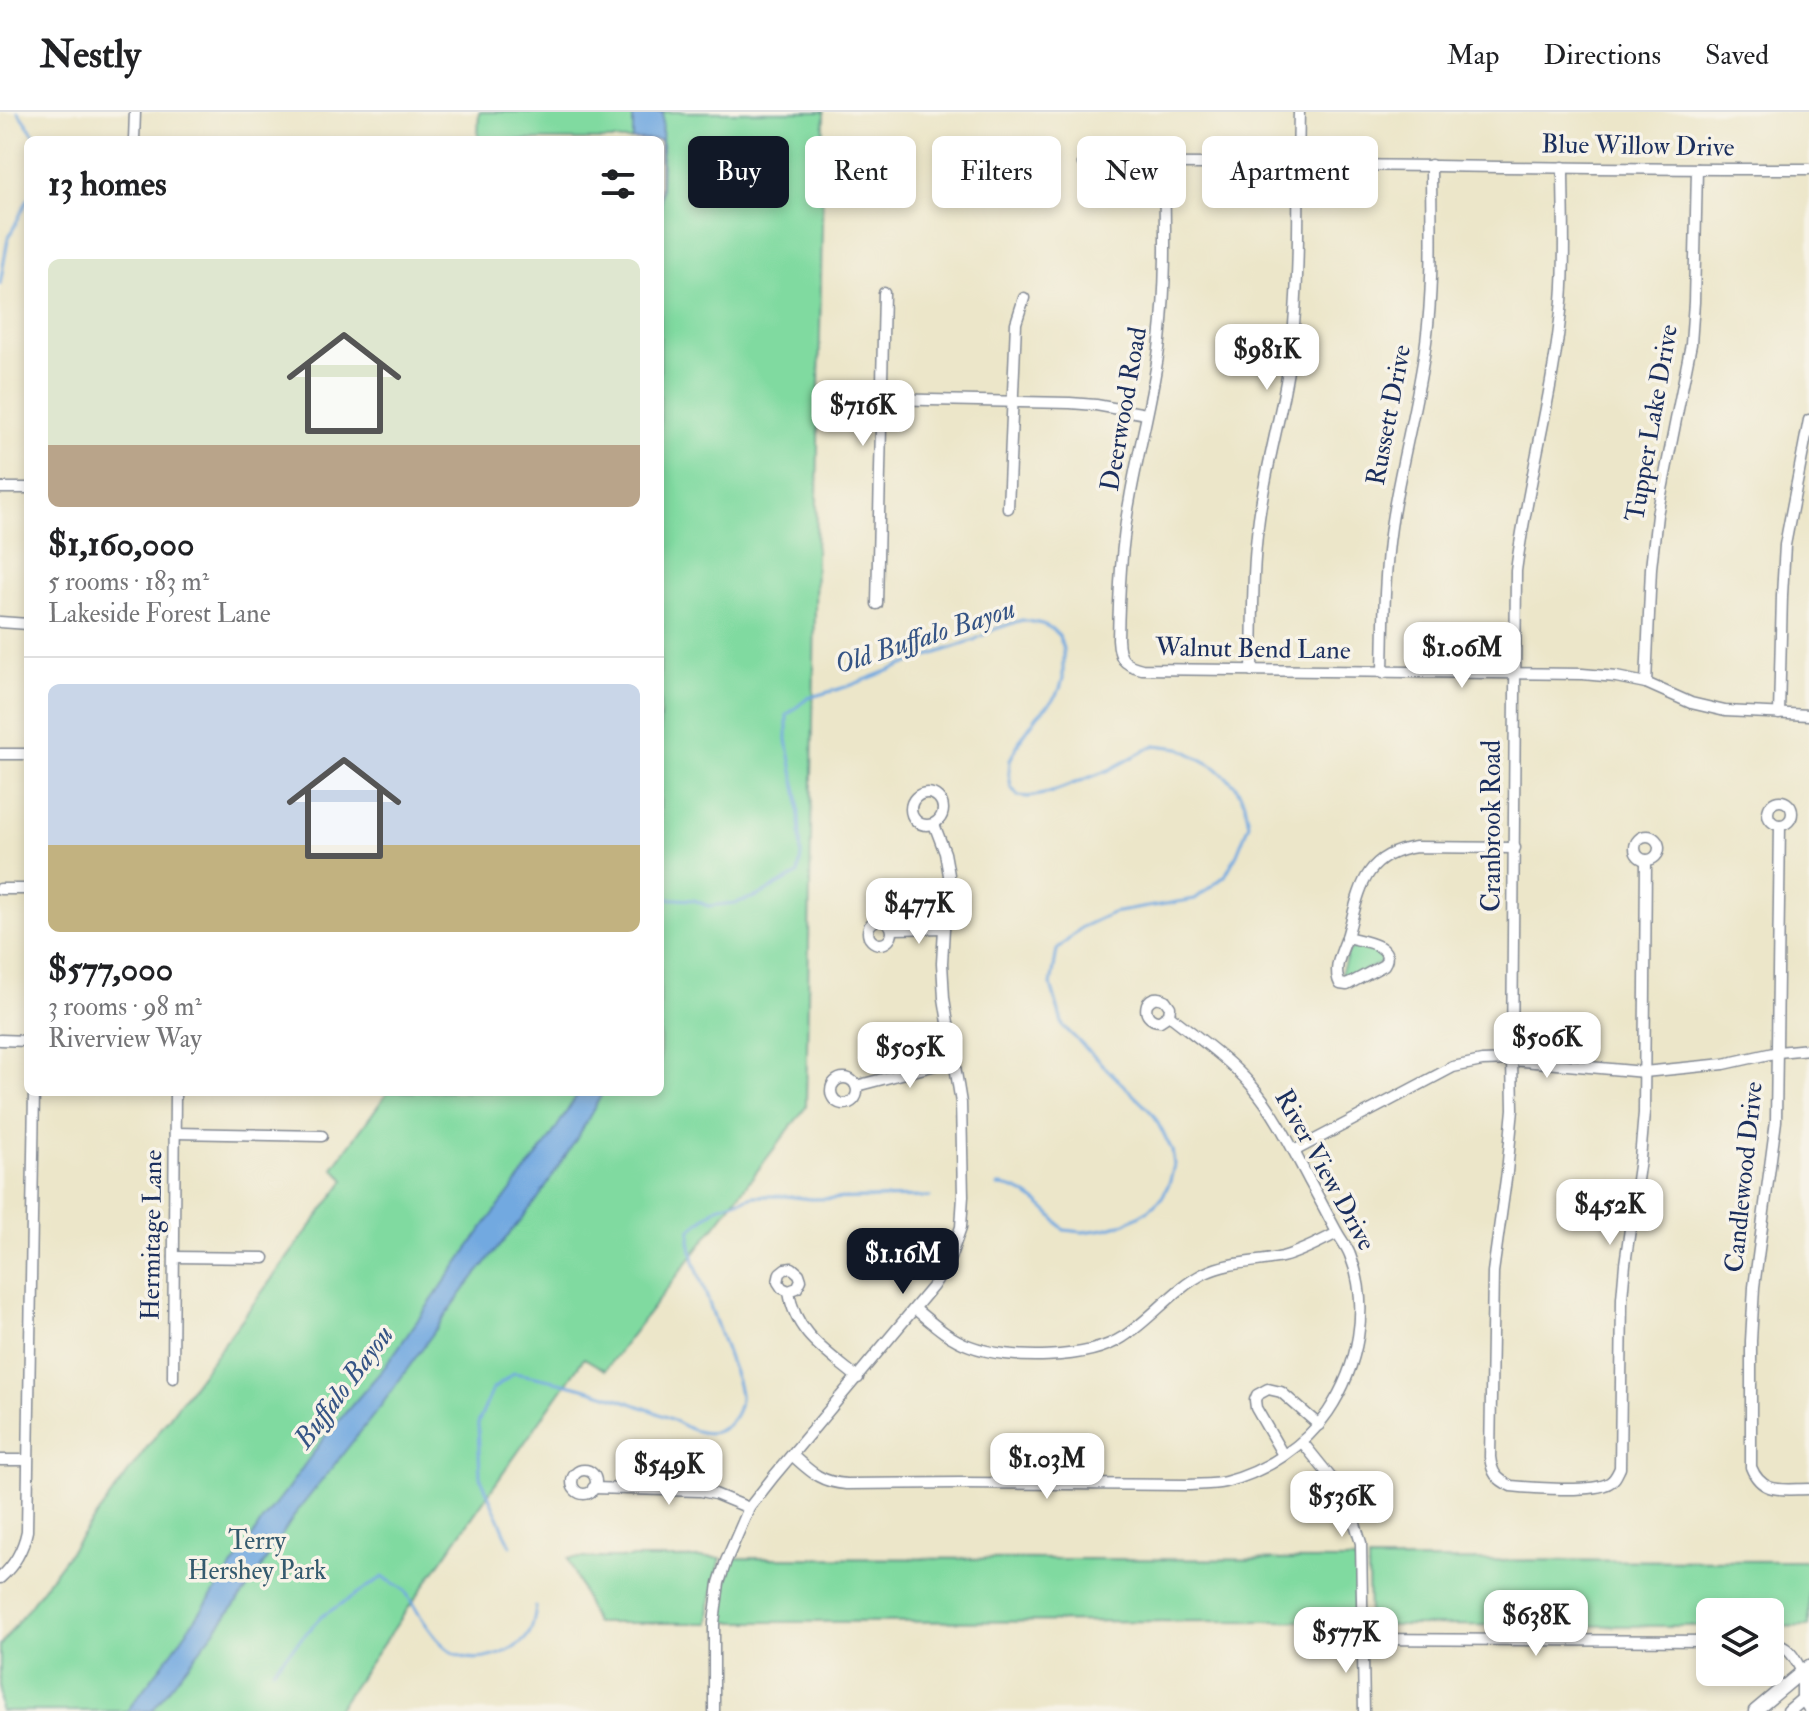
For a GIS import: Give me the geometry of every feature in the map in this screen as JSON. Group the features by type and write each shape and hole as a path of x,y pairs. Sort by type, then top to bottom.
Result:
{"main road":[{"path":"1755,1711 1807,1672"},
{"path":"1789,1711 1807,1701"}],"street":[{"path":"134,136 135,112"},
{"path":"1299,112 1299,136"},
{"name":"Blue Willow Drive","path":"1378,165 1809,169"},
{"name":"Russett Drive","path":"1383,673 1385,581 1391,526 1426,340 1431,283 1431,165"},
{"name":"Cranbrook Road","path":"1563,167 1562,299 1555,359 1516,571 1513,1109 1493,1272 1490,1457 1492,1472 1499,1481 1511,1486 1602,1487 1613,1481 1620,1468 1622,1298 1640,1159 1644,1072"},
{"name":"Tupper Lake Drive","path":"1646,683 1651,568 1657,515 1691,344 1697,169"},
{"name":"Deerwood Road","path":"1124,661 1118,639 1122,548 1160,344 1164,303 1165,208"},
{"path":"1252,671 1255,551 1291,348 1297,298 1298,208"},
{"path":"877,604 884,293"},
{"path":"1008,508 1016,323 1024,298"},
{"path":"881,399 1096,405 1146,414"},
{"path":"1779,714 1785,545 1809,420"},
{"path":"0,488 24,488"},
{"path":"0,622 24,624"},
{"name":"Walnut Bend Lane","path":"1124,661 1131,667 1142,669 1582,674 1646,683 1691,703 1725,711 1809,715"},
{"path":"0,754 24,754"},
{"path":"714,1711 716,1598 726,1561 749,1508 915,1309 949,1261 961,1227 961,1103 944,998 942,963 949,875 934,824"},
{"name":"Candlewood Drive","path":"1780,825 1776,1121 1759,1242 1753,1314 1751,1467 1755,1479 1764,1486 1808,1489"},
{"path":"1347,937 1383,948 1388,953 1388,961 1384,965 1347,985 1340,984 1336,969 1364,880 1386,855 1416,847 1515,848"},
{"path":"1644,1072 1646,860"},
{"path":"0,889 24,889"},
{"path":"892,929 944,928"},
{"name":"River View Drive","path":"792,1455 829,1483 1173,1485 1225,1482 1265,1467 1303,1443 1319,1425 1339,1396 1354,1360 1359,1335 1357,1279 1349,1253 1276,1119 1251,1085 1169,1015"},
{"path":"0,1040 24,1041"},
{"path":"1294,1151 1453,1067 1482,1061 1512,1060 1644,1072 1724,1064 1778,1052 1809,1049"},
{"path":"856,1086 955,1060"},
{"path":"0,1578 18,1558 27,1531 34,1096"},
{"name":"Hermitage Lane","path":"173,1378 175,1096"},
{"path":"175,1133 322,1136"},
{"path":"915,1309 945,1334 969,1346 1012,1355 1076,1353 1106,1346 1121,1338 1204,1274 1221,1267 1281,1257 1337,1233"},
{"path":"174,1257 264,1258"},
{"path":"789,1291 797,1321 812,1340 858,1378"},
{"path":"1283,1455 1256,1408 1257,1395 1268,1389 1281,1392 1319,1425"},
{"path":"1303,1443 1336,1484 1351,1511 1361,1543 1364,1711"},
{"path":"0,1460 27,1460"},
{"path":"593,1488 701,1491 749,1508"},
{"path":"1363,1639 1696,1641"},
{"path":"1784,1647 1807,1672 1807,1701"}],"green space":[{"name":"Terry Hershey Park","path":"479,112 824,112 824,136 805,136 805,208 822,208 806,1107 605,1370 584,1358 336,1711 0,1711 0,1646 345,1180 333,1168 385,1096 664,1096 664,136 478,136"},
{"path":"1358,946 1381,953 1383,957 1379,964 1348,979 1344,978 1341,973 1349,950"},
{"path":"568,1558 721,1558 710,1604 709,1623 595,1623"},
{"path":"734,1558 1357,1560 1357,1621 721,1622 724,1590"},
{"path":"1368,1560 1809,1561 1809,1626 1784,1627 1784,1598 1696,1598 1696,1626 1369,1625"}],"water":[{"path":"633,112 663,112 662,136 633,136"},
{"path":"576,1096 601,1096 537,1200 467,1286 380,1407 296,1513 248,1588 152,1711 127,1711 167,1659 262,1521 326,1435 384,1368 547,1143"}],"waterway":[{"path":"18,112 35,136"},
{"path":"0,284 8,239 24,207"},
{"name":"Old Buffalo Bayou","path":"664,898 694,900 708,906 735,903 758,896 798,874 801,856 798,797 787,740 787,715 808,698 849,686 1022,620 1043,624 1059,636 1063,649 1063,678 1060,689 1020,740 1010,760 1011,787 1018,796 1049,793 1109,770 1155,745 1180,748 1215,767 1235,785 1245,803 1249,824 1225,876 1195,899 1112,913 1082,927 1057,950 1051,985 1063,1026 1153,1114 1172,1150 1174,1165 1162,1198 1149,1210 1126,1223 1083,1232 1064,1230 1027,1195 998,1186"},
{"name":"Old Buffalo Bayou","path":"511,1546 480,1476 478,1423 493,1389 514,1373 612,1396 697,1431 709,1433 720,1430 735,1415 740,1392 694,1261 691,1229 718,1207 754,1196 811,1199 930,1197"},
{"name":"Old Buffalo Bayou","path":"273,1669 321,1617 383,1577 404,1590 444,1646 465,1658 491,1657 521,1643 529,1634 536,1607"}],"water label":[{"name":"Buffalo Bayou","path":"344,1387"}]}
